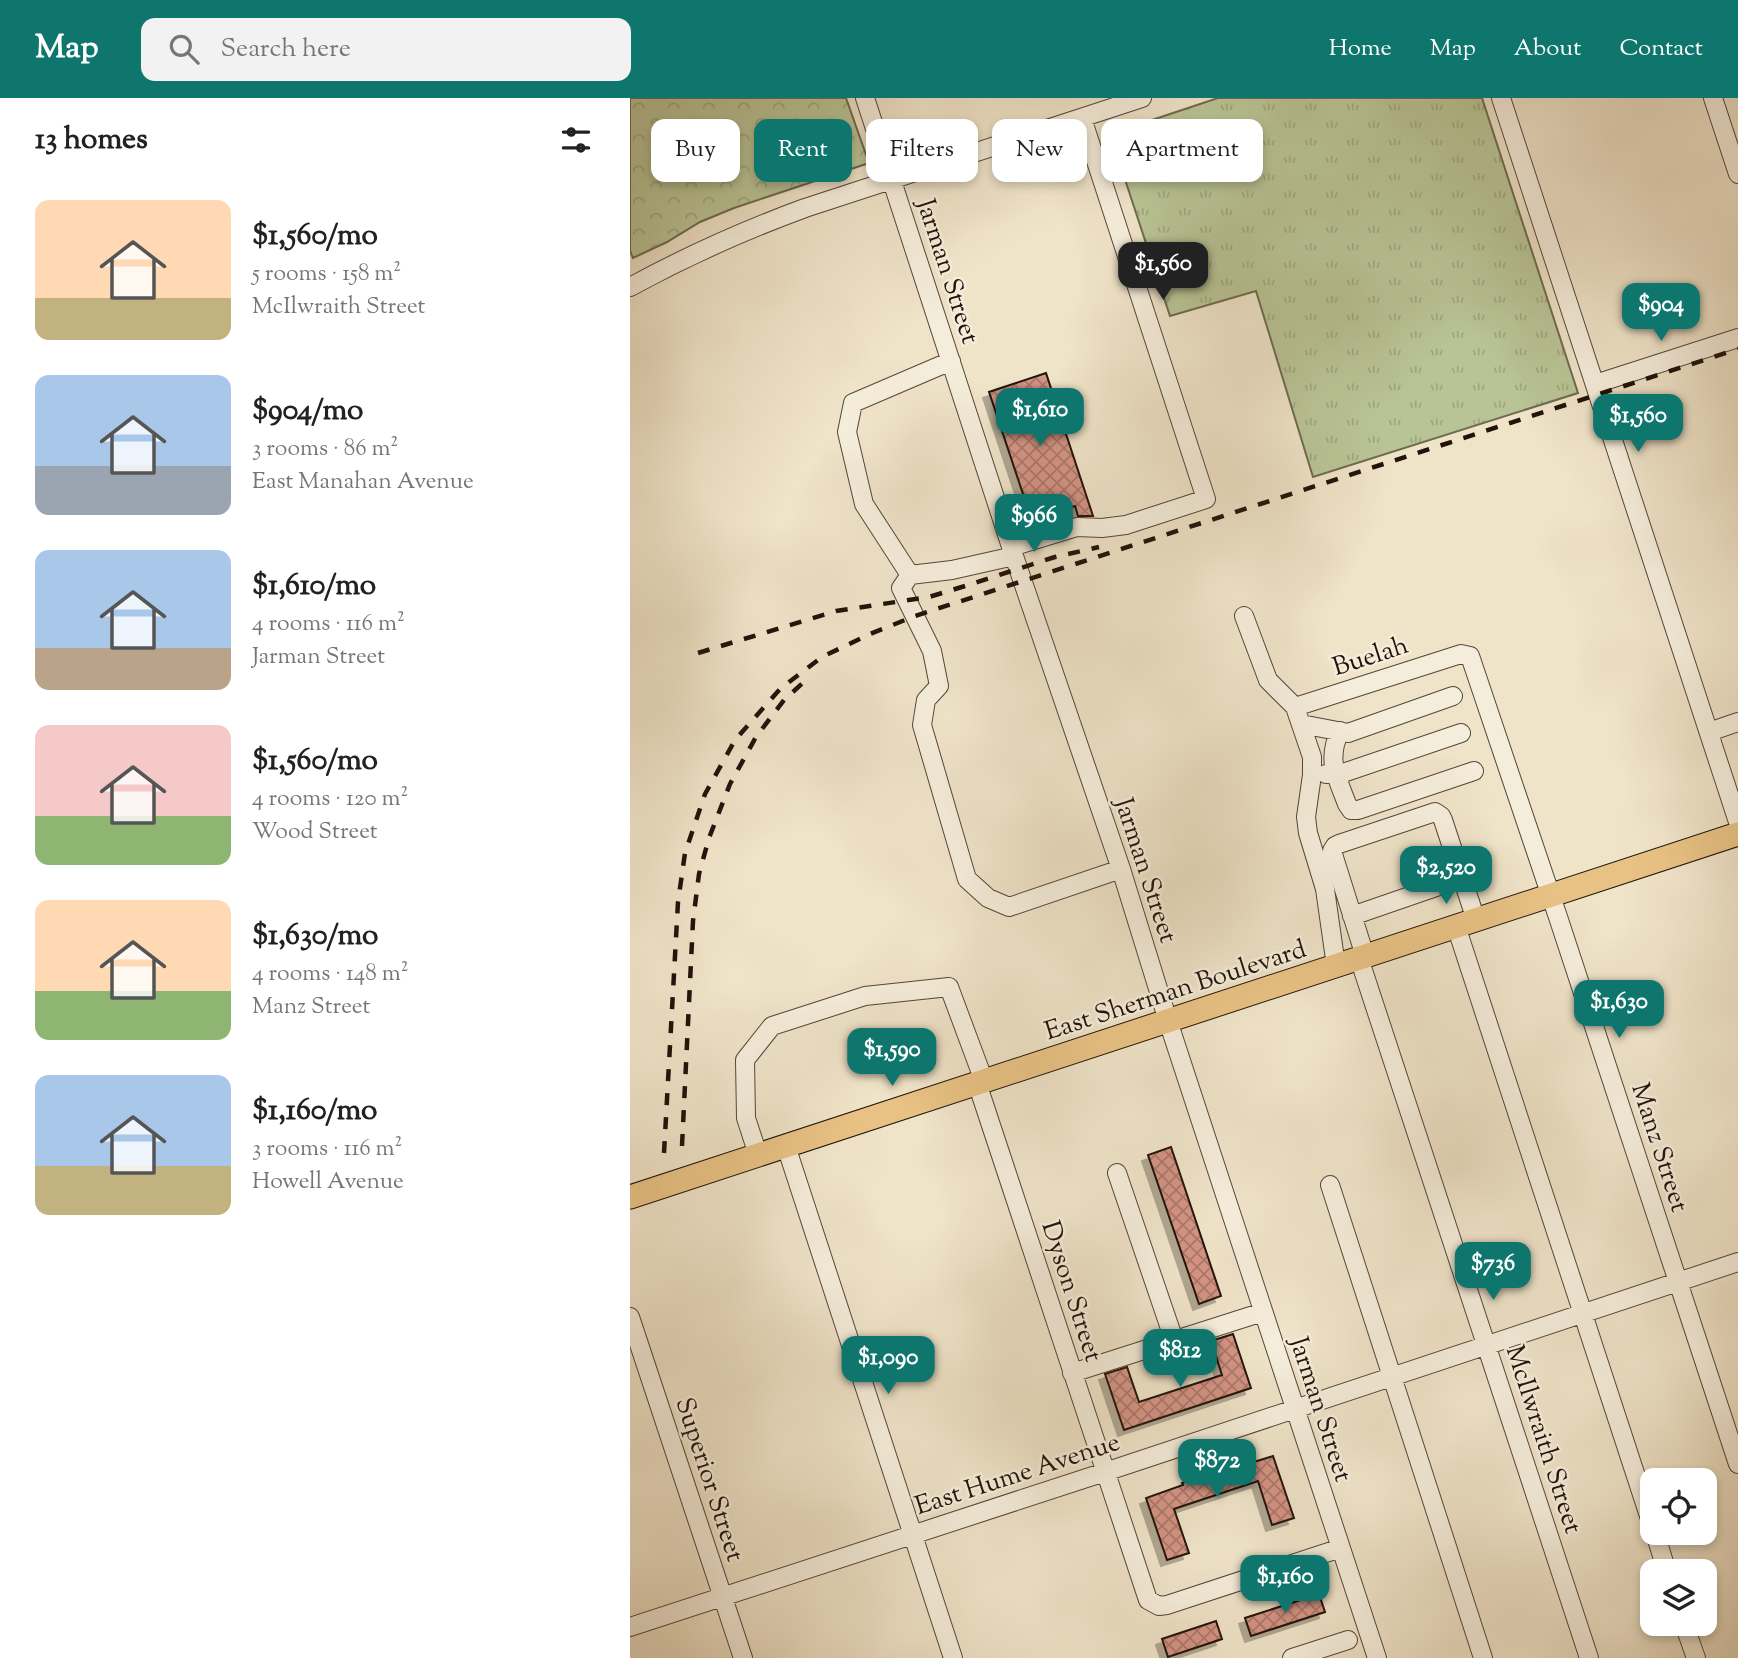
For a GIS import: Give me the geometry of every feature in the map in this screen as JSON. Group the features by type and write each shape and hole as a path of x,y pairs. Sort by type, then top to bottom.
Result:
{"main road":[{"name":"East Sherman Boulevard","path":"630,1197 1738,834"}],"street":[{"name":"Jarman Street","path":"865,98 872,119"},
{"path":"1501,98 1738,822"},
{"path":"1713,98 1738,174"},
{"path":"978,152 1136,99"},
{"path":"1082,118 1206,499 1126,525 1077,527 1013,552 952,570 910,575 901,588 932,651 939,686 926,700 922,725 967,879 988,898 1009,907 1121,869"},
{"path":"630,287 679,260 762,224 886,182"},
{"name":"Jarman Street","path":"893,182 1013,552 1121,869 1168,1021 1377,1658"},
{"path":"1595,384 1738,338"},
{"path":"910,575 864,504 847,432 853,403 951,361"},
{"path":"1244,616 1268,680 1298,715 1312,757 1306,817 1308,833 1325,889 1336,965"},
{"name":"Buelah","path":"1298,715 1461,654"},
{"name":"Manz Street","path":"1461,654 1470,656 1738,1464"},
{"path":"1298,715 1348,733 1453,696"},
{"path":"1709,732 1738,722"},
{"path":"1340,731 1332,757 1351,810 1474,771"},
{"path":"1312,775 1343,773 1461,733"},
{"name":"McIlwraith Street","path":"1462,878 1441,816 1435,812 1339,844 1332,850 1362,957 1589,1658"},
{"path":"1352,916 1462,878 1466,923 1583,1314 1640,1488"},
{"name":"Dyson Street","path":"758,1155 746,1118 745,1060 772,1026 865,996 949,987 1072,1373 1148,1600 1159,1606 1167,1605 1341,1548"},
{"path":"786,1146 953,1658"},
{"path":"1117,1173 1174,1340"},
{"path":"1330,1185 1483,1658"},
{"name":"East Hume Avenue","path":"630,1627 1738,1262"},
{"path":"1072,1373 1263,1312"},
{"name":"Superior Street","path":"630,1317 743,1658"},
{"path":"1689,1636 1696,1658"},
{"path":"1292,1658 1348,1640"}],"green space":[{"path":"630,98 846,98 866,155 866,164 852,169 852,119 754,119 754,182 812,182 700,222 633,258 630,251"},
{"path":"1218,98 1482,98 1578,393 1313,477 1256,291 1170,316 1126,182 1263,182 1263,119 1155,119"}],"building":[{"path":"1046,373 1093,516 1078,516 1075,506 1032,521 989,392"},
{"path":"1171,1147 1221,1296 1199,1304 1148,1155"},
{"path":"1233,1334 1251,1388 1124,1430 1105,1374 1127,1367 1139,1402 1222,1375 1211,1341"},
{"path":"1273,1456 1294,1518 1272,1525 1258,1481 1174,1509 1189,1553 1167,1560 1146,1498 1183,1485 1182,1483"},
{"path":"1319,1594 1325,1612 1251,1636 1245,1618"},
{"path":"1216,1621 1222,1639 1168,1657 1162,1639"}],"railway":[{"path":"664,1153 678,902 685,853 705,794 735,740 780,689 822,657 915,616 1738,349"},
{"path":"698,653 836,611 929,597 1055,557 1099,547"},
{"path":"682,1146 693,921 699,874 709,838 730,784 756,737 784,700 805,681"}]}
